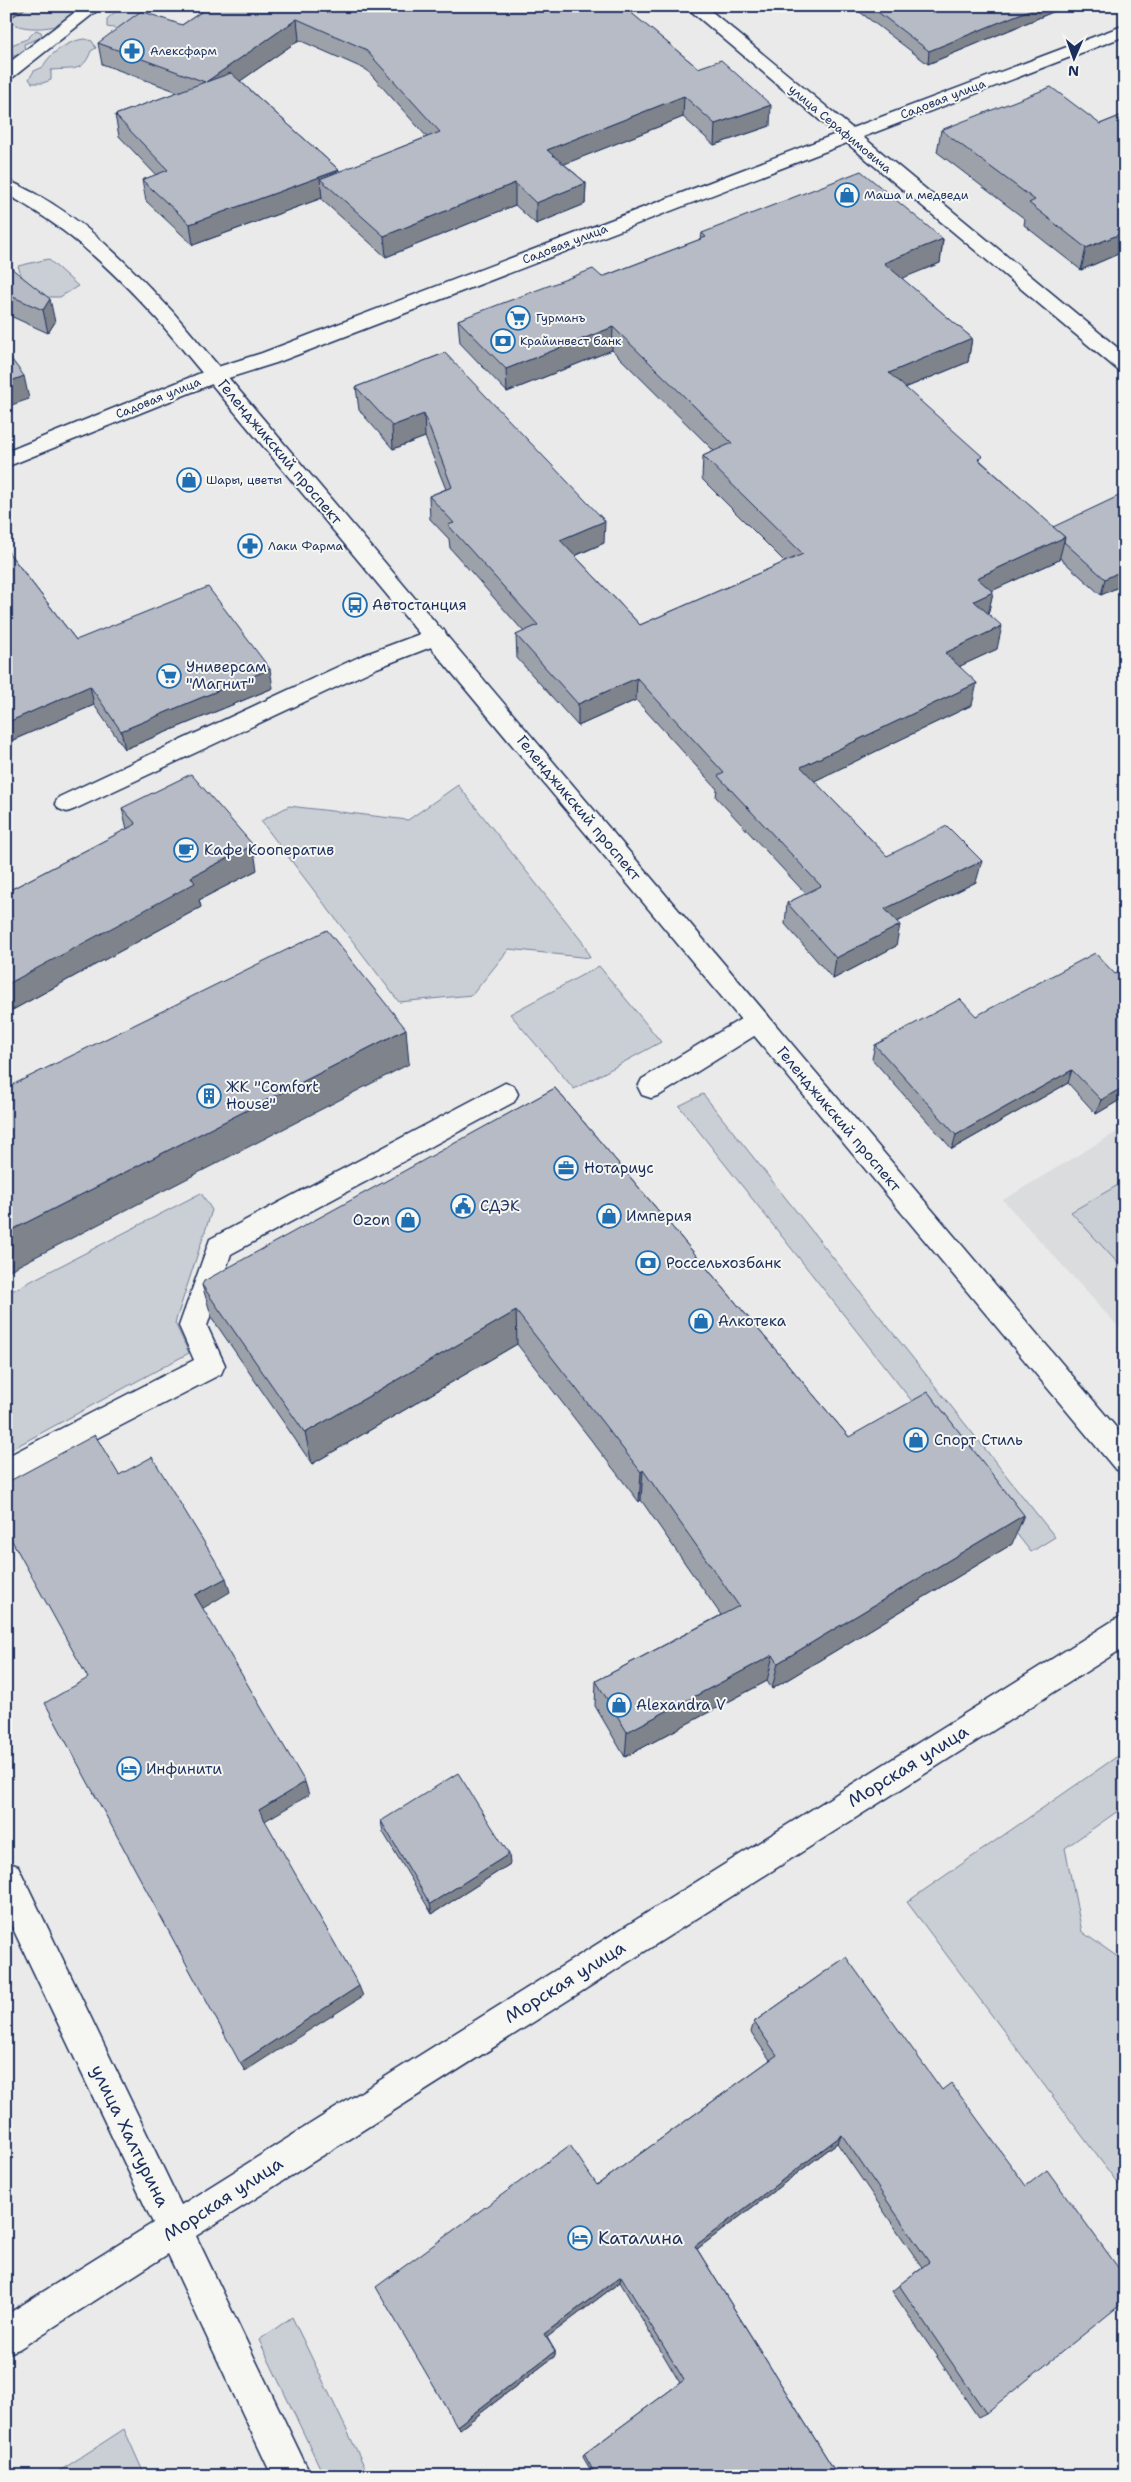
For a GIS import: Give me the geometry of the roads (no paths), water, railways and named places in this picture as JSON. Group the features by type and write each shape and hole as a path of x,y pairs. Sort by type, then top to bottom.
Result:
{"street":[{"path":"6,74 94,6"},
{"name":"улица Серафимовича","path":"694,6 1125,365"},
{"name":"Садовая улица","path":"6,460 215,375 278,354 1125,30"},
{"name":"Геленджикский проспект","path":"6,186 25,194 63,218 97,246 135,284 215,375 436,636 1125,1460"},
{"path":"67,803 368,662 436,636"},
{"path":"651,1087 758,1021"},
{"path":"6,1472 211,1365 193,1326 220,1247 505,1094"},
{"name":"Морская улица","path":"6,2336 1125,1630"},
{"name":"улица Халтурина","path":"6,1878 292,2476"}],"place":[{"name":"Алексфарм","path":"132,51"},
{"name":"Маша и медведи","path":"847,195"},
{"name":"Гурманъ","path":"518,318"},
{"name":"Крайинвест банк","path":"503,341"},
{"name":"Шары, цветы","path":"189,480"},
{"name":"Лаки Фарма","path":"250,546"},
{"name":"Автостанция","path":"355,605"},
{"name":"Универсам \"Магнит\"","path":"169,676"},
{"name":"Кафе Кооператив","path":"186,850"},
{"name":"ЖК \"Comfort House\"","path":"209,1096"},
{"name":"Нотариус","path":"566,1168"},
{"name":"СДЭК","path":"463,1206"},
{"name":"Империя","path":"609,1216"},
{"name":"Ozon","path":"408,1220"},
{"name":"Россельхозбанк","path":"648,1263"},
{"name":"Алкотека","path":"701,1321"},
{"name":"Спорт Стиль","path":"916,1440"},
{"name":"Alexandra V","path":"619,1705"},
{"name":"Инфинити","path":"129,1769"},
{"name":"Каталина","path":"580,2238"}]}
